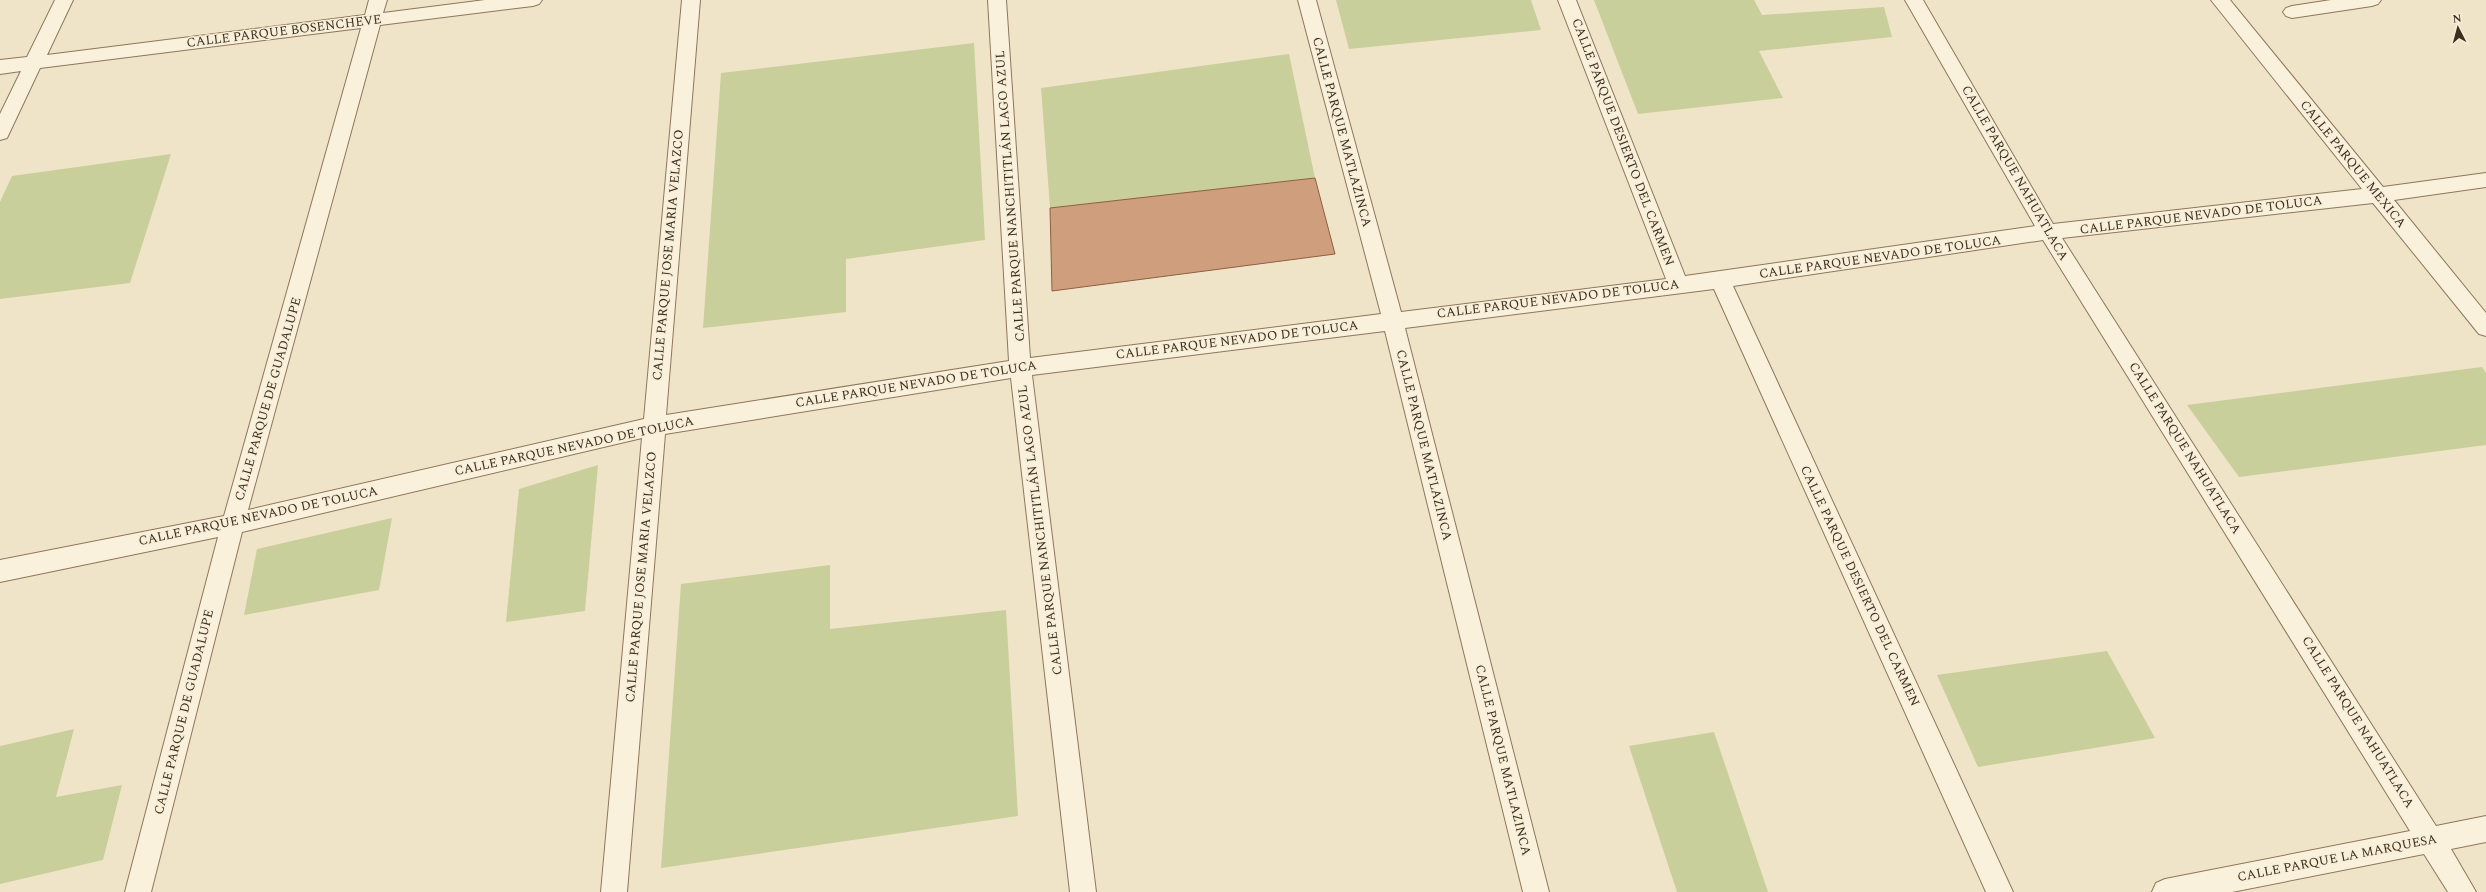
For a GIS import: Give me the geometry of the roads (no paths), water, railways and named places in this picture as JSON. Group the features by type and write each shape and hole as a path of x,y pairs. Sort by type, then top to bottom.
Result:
{"street":[{"path":"0,133 64,0"},
{"name":"CALLE PARQUE BOSENCHEVE","path":"0,67 376,10 533,0"},
{"name":"CALLE PARQUE JOSE MARIA VELAZCO","path":"614,892 691,0"},
{"name":"CALLE PARQUE NANCHITITLÁN LAGO AZUL","path":"998,0 1020,368 1083,892"},
{"name":"CALLE PARQUE MATLAZINCA","path":"1307,0 1393,321 1536,892"},
{"name":"CALLE PARQUE DESIERTO DEL CARMEN","path":"1567,0 1678,284"},
{"name":"CALLE PARQUE NAHUATLACA","path":"1914,0 2048,232 2432,839 2463,892"},
{"name":"CALLE PARQUE MEXICA","path":"2220,0 2486,328"},
{"path":"2292,12 2372,0"},
{"name":"CALLE PARQUE DE GUADALUPE","path":"138,892 233,524 376,10"},
{"name":"CALLE PARQUE NEVADO DE TOLUCA","path":"0,571 233,524 654,426 1020,368 1678,284 1720,280 2048,232 2486,180"},
{"name":"CALLE PARQUE DESIERTO DEL CARMEN","path":"1720,280 2000,892"},
{"name":"CALLE PARQUE LA MARQUESA","path":"2164,892 2486,829"}]}
